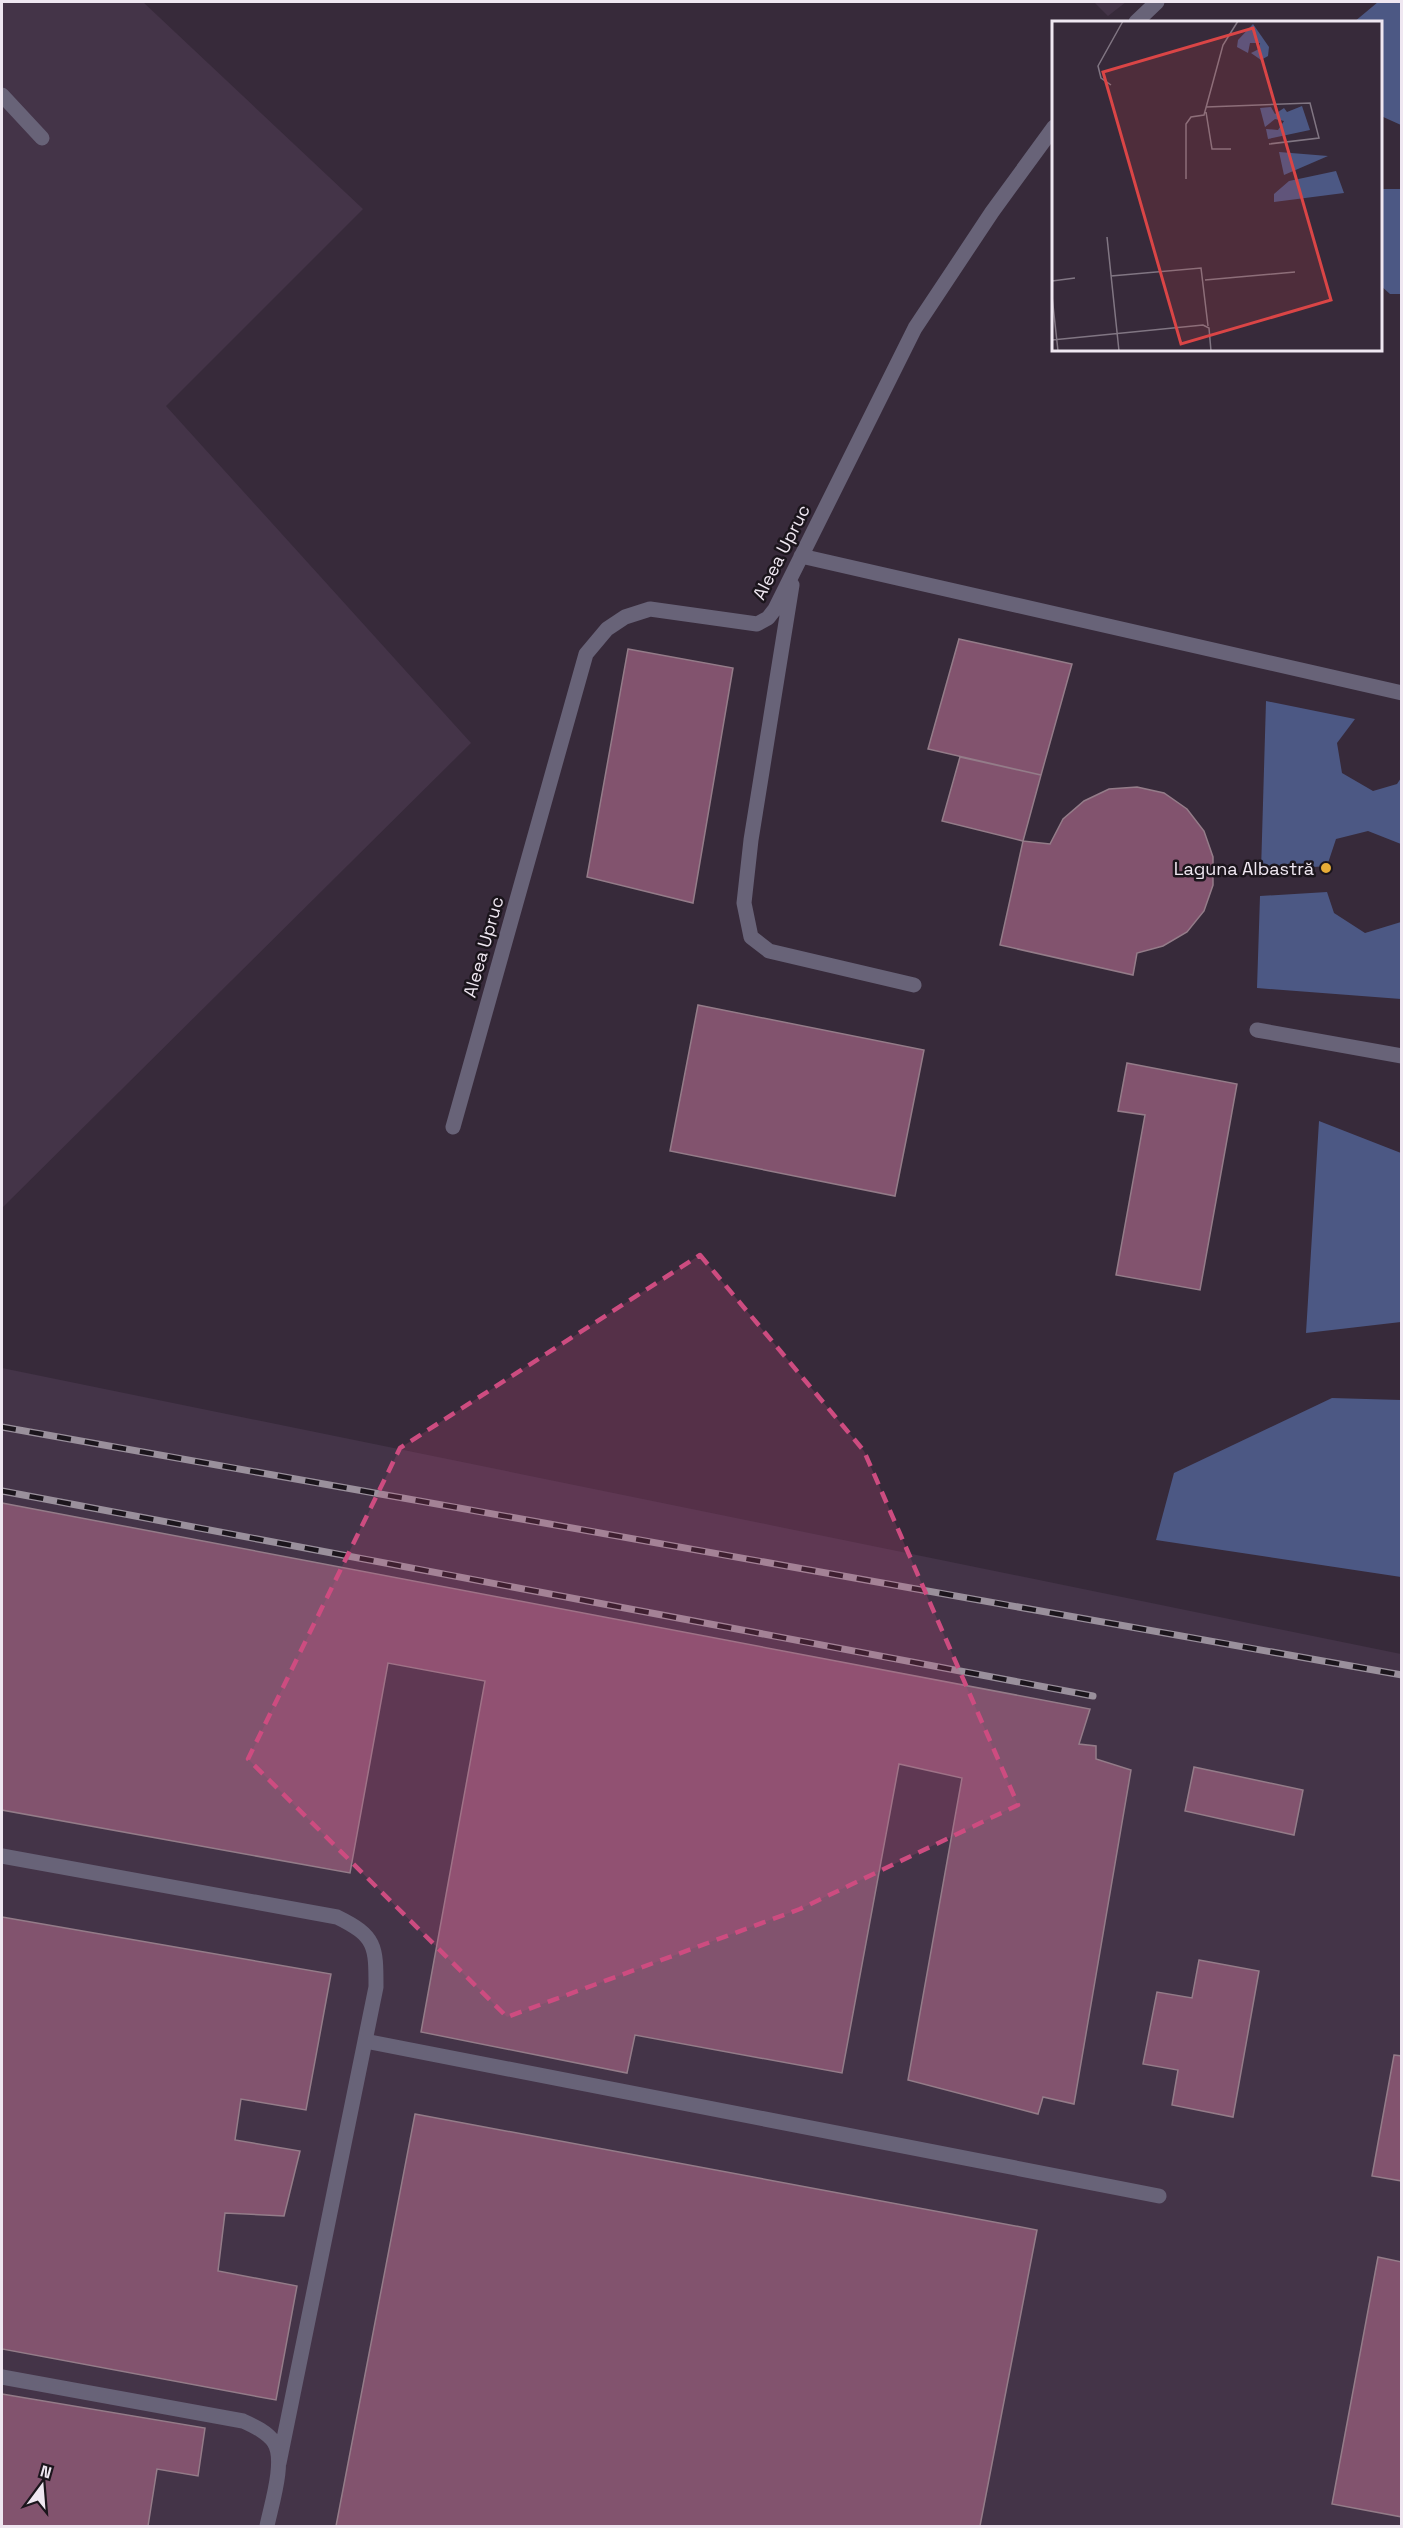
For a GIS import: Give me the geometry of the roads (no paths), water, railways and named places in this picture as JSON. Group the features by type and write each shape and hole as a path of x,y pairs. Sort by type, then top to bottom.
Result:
{"street":[{"path":"1137,21 1157,2"},
{"path":"2,95 42,138"},
{"name":"Aleea Upruc","path":"453,1127 586,654 607,628 625,617 650,609 757,624 768,618 775,609 915,328 1052,128"},
{"path":"914,985 769,951 751,937 744,903 751,840 798,563 1401,693"},
{"path":"1257,1030 1401,1056"},
{"path":"2,1856 337,1917 358,1927 372,1941 376,1955 376,1987 267,2526"},
{"path":"365,2041 1159,2196"},
{"path":"2,2377 243,2421 259,2428 275,2443 279,2463"}],"water":[{"path":"1378,2 1401,2 1401,125 1382,116 1382,21 1355,21"},
{"path":"1382,189 1401,189 1401,294 1390,294 1382,287"},
{"path":"1266,701 1355,719 1337,743 1342,773 1373,791 1397,784 1401,778 1401,844 1368,831 1336,839 1327,866 1261,871"},
{"path":"1327,892 1334,913 1365,933 1401,922 1401,999 1257,988 1260,896"},
{"path":"1319,1121 1401,1153 1401,1322 1306,1333"},
{"path":"1332,1398 1401,1400 1401,1577 1156,1540 1174,1473"}],"railway":[{"path":"2,1427 1402,1675"},
{"path":"2,1491 1093,1696"}],"place":[{"name":"Laguna Albastră","path":"1326,868"}]}
